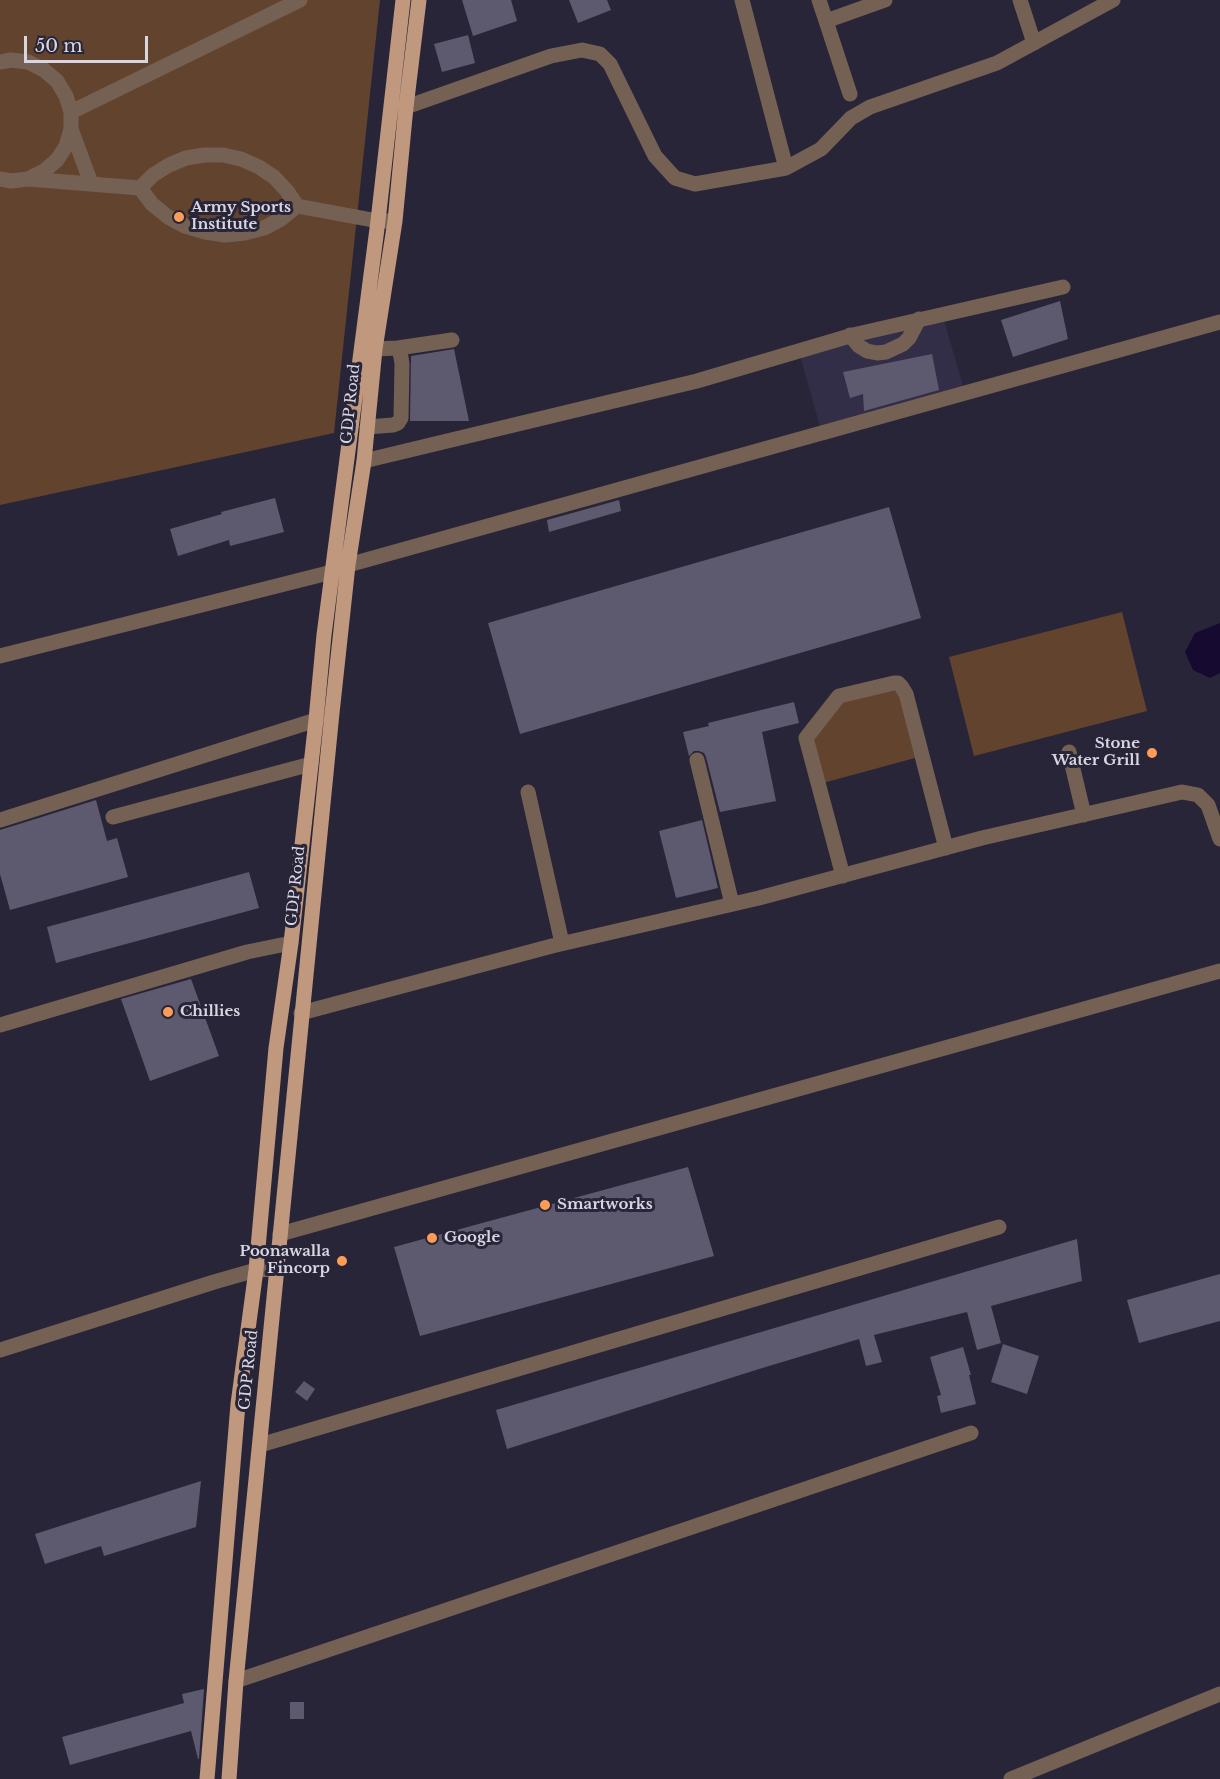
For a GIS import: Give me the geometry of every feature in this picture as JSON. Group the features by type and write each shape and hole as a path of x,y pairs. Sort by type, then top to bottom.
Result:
{"main road":[{"name":"GDP Road","path":"207,1779 238,1404 256,1270 276,1048 291,943 312,764 324,635 378,221 403,0"},
{"name":"GDP Road","path":"229,1779 236,1681 301,1013 348,565 364,461 375,349 395,221 419,0"}],"street":[{"path":"71,112 300,0"},
{"path":"742,0 786,168"},
{"path":"819,0 850,94"},
{"path":"826,21 885,0"},
{"path":"1020,0 1034,44"},
{"path":"406,107 551,56 582,50 600,54 610,64 655,156 675,178 695,184 786,168 821,149 851,118 870,107 997,63 1113,0"},
{"path":"0,62 11,60 28,62 44,70 62,88 71,112 71,129 66,146 57,160 44,171 28,178 11,181 0,179"},
{"path":"71,129 90,183"},
{"path":"140,188 153,175 186,158 223,155 258,166 274,177 287,190 297,206 378,221 395,221"},
{"path":"28,178 140,188 152,204 168,217 185,226 215,234 244,233 264,228 281,219 297,206"},
{"path":"364,461 697,381 850,335 1063,287"},
{"path":"850,335 859,346 867,351 886,352 903,344 909,338 919,319"},
{"path":"0,656 332,572 348,565 1220,322"},
{"path":"375,349 452,340"},
{"path":"367,427 393,425 401,418 402,364 398,348"},
{"path":"843,876 806,738 839,696 894,683 901,686 906,694 946,848"},
{"path":"0,820 316,720"},
{"path":"1069,752 1084,815"},
{"path":"697,760 732,904"},
{"path":"113,817 312,764"},
{"path":"528,792 562,943"},
{"path":"301,1013 562,943 732,904 946,848 1182,792 1198,795 1208,805 1220,839"},
{"path":"0,1025 247,952 291,943"},
{"path":"280,1234 1220,971"},
{"path":"260,1444 999,1227"},
{"path":"0,1350 214,1282 256,1270 277,1269"},
{"path":"236,1681 971,1433"},
{"path":"1011,1779 1220,1694"}],"shaded area":[{"name":"Army Sports Institute","path":"0,0 380,0 334,433 0,505"},
{"path":"943,317 966,396 824,441 800,355"},
{"path":"1122,612 1147,711 974,756 949,657"},
{"path":"1220,623 1220,673 1210,678 1193,670 1185,652 1195,633"},
{"path":"896,685 915,758 823,783 813,741 839,700"}],"building":[{"path":"462,0 511,0 517,21 473,36"},
{"path":"569,0 607,0 611,10 578,23"},
{"path":"468,35 475,63 442,72 434,44"},
{"path":"1060,301 1068,339 1013,357 1001,320"},
{"path":"454,349 469,421 410,421 411,356"},
{"path":"932,354 939,390 864,411 863,394 850,398 843,372"},
{"path":"275,498 284,532 230,546 229,540 178,556 170,529 222,514 221,512"},
{"path":"619,500 621,511 549,532 547,520"},
{"path":"889,507 921,618 520,734 488,623"},
{"path":"794,702 799,723 762,732 776,801 720,812 706,757 699,751 694,751 689,756 683,732 709,726 708,723"},
{"path":"96,800 107,841 117,838 128,877 10,910 0,874 0,830"},
{"path":"702,820 718,888 676,898 659,831"},
{"path":"249,872 259,908 56,963 47,927"},
{"path":"191,979 219,1056 150,1081 121,999"},
{"path":"688,1167 714,1256 420,1336 394,1247"},
{"path":"1077,1239 1082,1281 991,1306 1001,1343 977,1350 967,1312 874,1335 882,1362 866,1366 859,1339 507,1449 496,1410"},
{"path":"1220,1274 1220,1321 1139,1343 1127,1300"},
{"path":"1003,1344 1039,1356 1027,1394 991,1382"},
{"path":"963,1347 976,1404 941,1413 937,1396 941,1395 930,1357"},
{"path":"304,1381 315,1389 307,1401 295,1392"},
{"path":"201,1481 196,1527 104,1556 101,1546 45,1564 35,1534"},
{"path":"204,1689 199,1759 191,1731 70,1765 62,1737 184,1703 182,1694"},
{"path":"290,1702 304,1702 304,1719 290,1719"}],"place":[{"name":"Army Sports Institute","path":"179,217"},
{"name":"Stone Water Grill","path":"1152,753"},
{"name":"Chillies","path":"168,1012"},
{"name":"Smartworks","path":"545,1205"},
{"name":"Google","path":"432,1238"},
{"name":"Poonawalla Fincorp","path":"342,1261"}]}
